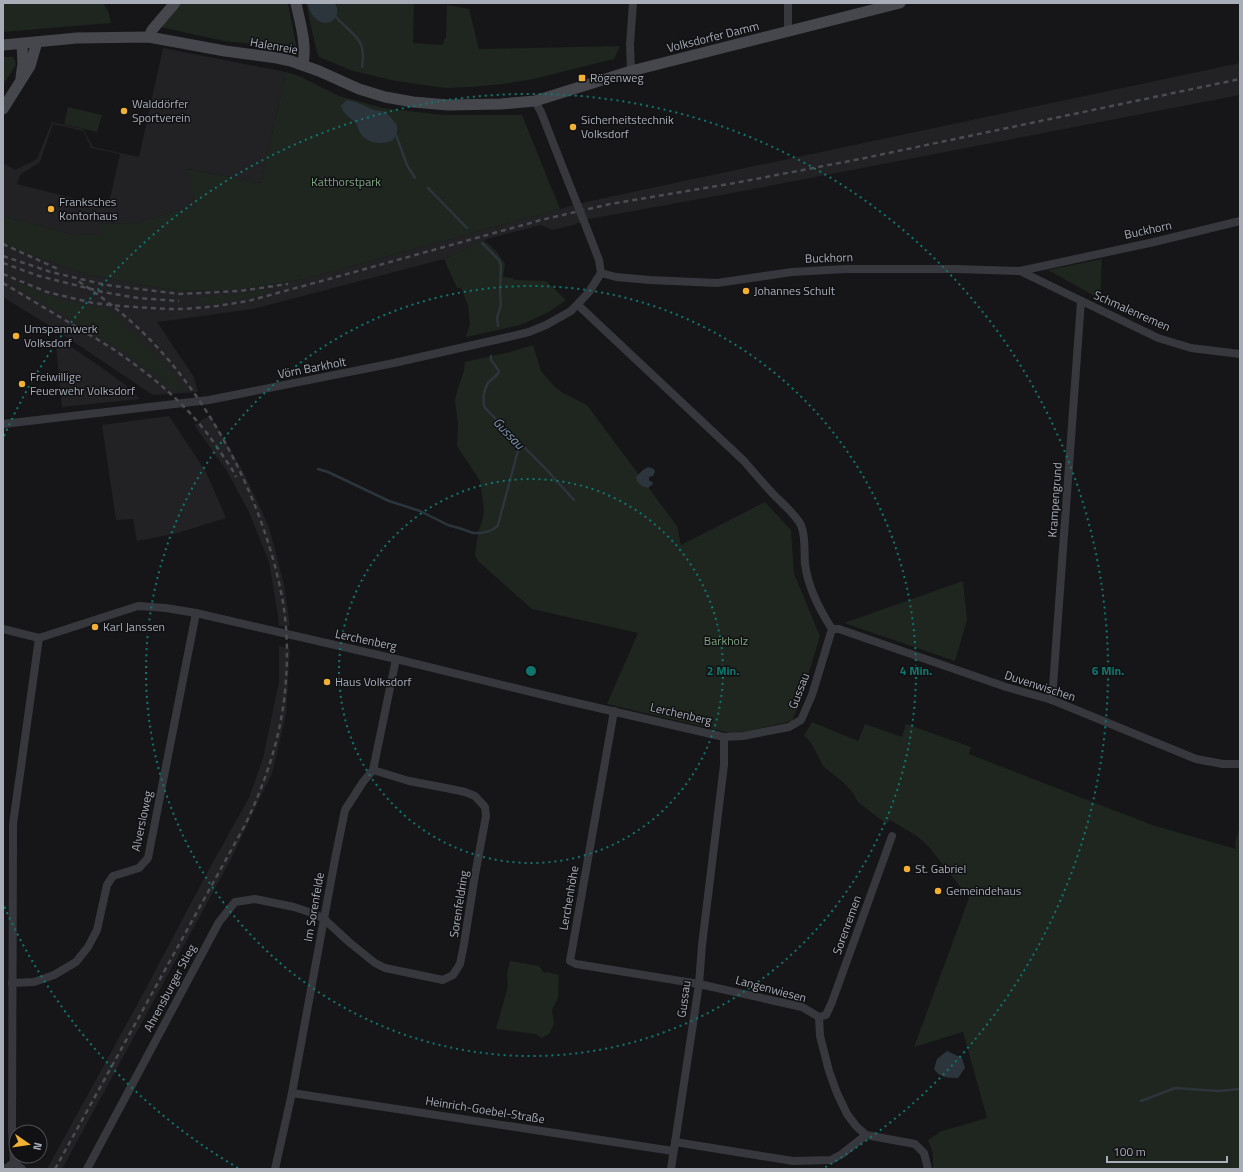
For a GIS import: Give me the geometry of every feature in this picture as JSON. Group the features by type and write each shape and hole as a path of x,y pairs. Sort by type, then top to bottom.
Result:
{"main road":[{"path":"149,37 152,30 175,3"},
{"path":"296,3 305,54 303,64"},
{"name":"Volksdorfer Damm","path":"535,101 631,71 900,3"},
{"name":"Halenreie","path":"3,45 77,38 149,37 225,51 277,58 303,64 375,95 413,102 461,105 535,101"},
{"path":"3,109 32,62 37,42"},
{"path":"20,81 23,64 22,44"}],"street":[{"path":"631,71 630,44 633,3"},
{"path":"788,3 788,32"},
{"path":"535,101 541,112 599,260 601,273"},
{"name":"Buckhorn","path":"601,273 616,277 650,280 716,283 792,272 846,269 956,269 1020,271 1154,242 1240,221"},
{"name":"Schmalenremen","path":"1020,271 1158,338 1191,348 1240,354"},
{"name":"Vörn Barkholt","path":"3,424 209,400 394,363 529,332 546,325 571,311 589,292 601,273"},
{"name":"Krampengrund","path":"1052,700 1081,301"},
{"path":"578,305 744,461 762,483 795,517 804,533 806,565 811,588 822,613 832,629"},
{"name":"Lerchenberg","path":"39,638 138,606 166,608 196,613 396,659 724,737"},
{"name":"Alversloweg","path":"12,983 34,982 54,975 76,962 88,947 98,930 107,885 113,876 139,868 148,858 196,613"},
{"path":"3,629 39,638 13,824 12,1124"},
{"name":"Duvenwischen","path":"832,629 839,629 1006,687 1052,700 1196,759 1222,764 1240,764"},
{"name":"Gussau","path":"671,1169 699,984 702,945 724,765 724,737 743,736 789,727 800,720 812,695 832,629"},
{"name":"Im Sorenfelde","path":"276,1169 292,1093 345,810 363,782 373,770 396,659"},
{"name":"Lerchenhöhe","path":"614,711 570,961 576,964 699,984"},
{"name":"Sorenfeldring","path":"324,919 375,963 385,968 443,980 453,975 460,964 486,816 485,807 475,796 465,792 409,780 373,770"},
{"name":"Sorenremen","path":"819,1018 826,1015 832,1002 892,836"},
{"name":"Ahrensburger Stieg","path":"87,1169 219,922 235,902 255,899 294,907 315,914 324,919"},
{"name":"Langenwiesen","path":"699,984 802,1007 819,1018"},
{"path":"819,1018 820,1036 829,1071 847,1114 856,1126 866,1135 915,1144 924,1153 928,1169"},
{"name":"Heinrich-Goebel-Straße","path":"292,1093 673,1151"},
{"path":"675,1142 793,1161 831,1160 842,1154 866,1135"}],"shaded area":[{"path":"307,3 335,3 337,16 333,20 323,23 317,20 311,13"},
{"path":"163,48 286,72 261,183 188,169 195,205 137,223 101,224 101,234 74,235 3,216 3,163 15,170 37,159 52,122 83,129 93,147 139,157","holes":["53,124 83,131 91,148 120,154 108,207 17,184 20,175 40,162"]},
{"path":"1240,63 1240,95 743,191 589,219 570,226 552,230 541,225 487,239 480,244 444,259 253,309 157,322 194,377 198,392 153,395 53,328 3,297 3,243 36,257 89,275 177,291 239,290 304,279 581,203"},
{"path":"347,100 356,102 374,110 386,112 397,125 397,132 393,140 385,143 376,143 364,137 355,122 346,115 343,110 341,105"},
{"path":"55,336 124,384 140,399 62,407"},
{"path":"210,415 243,471 269,527 284,584 290,626 279,626 269,562 249,512 227,471 194,425"},
{"path":"169,416 206,472 226,518 178,533 137,541 133,519 116,520 102,425"},
{"path":"648,467 654,469 655,472 653,476 649,477 649,480 653,484 648,488 640,484 636,477"},
{"path":"279,646 290,649 286,714 272,773 231,859 62,1169 47,1169 249,798 263,758 279,682"},
{"path":"947,1051 962,1058 965,1068 958,1078 948,1078 942,1076 934,1069 937,1059"}],"green space":[{"path":"3,3 103,3 109,13 111,23 3,32"},
{"path":"180,3 288,3 297,49 224,41 160,27"},
{"path":"306,3 309,10 337,6 335,3 414,3 413,43 442,45 446,37 447,5 469,9 479,49 620,46 614,59 534,79 503,84 445,88 396,81 353,71 319,57"},
{"path":"3,57 13,57 16,65 3,85"},
{"name":"Katthorstpark","path":"286,72 299,76 339,96 383,108 443,115 522,115 560,209 304,279 239,290 177,291 89,275 36,257 3,243 3,216 74,235 101,234 101,224 137,223 195,205 187,169 261,183"},
{"path":"68,107 102,115 97,132 64,124"},
{"path":"485,241 496,251 505,264 503,277 512,278 515,280 546,281 566,300 549,312 520,325 466,337 470,324 468,305 461,288 457,288 444,259"},
{"path":"1102,259 1100,299 1048,270"},
{"path":"3,276 34,290 60,299 110,310 166,366 186,391 175,392 148,369 121,350 35,298"},
{"path":"266,290 267,293 200,306 199,297 231,295"},
{"name":"Barkholz","path":"533,345 541,371 553,385 563,393 587,405 677,526 681,545 765,502 791,530 794,574 820,636 800,702 792,721 747,731 730,733 607,704 638,633 532,609 478,561 475,555 478,533 483,518 484,509 480,481 457,446 458,425 455,400 458,388 464,371 465,362 510,352"},
{"path":"963,581 967,620 955,661 844,623"},
{"path":"812,722 858,741 865,724 902,737 906,724 971,747 969,754 1152,825 1236,849 1235,843 1240,826 1240,1169 933,1169 933,1153 928,1140 942,1131 987,1118 963,1032 914,1047 969,898 929,847 917,836 890,820 886,824 858,802 853,793 844,783 823,766 814,748 804,736"},
{"path":"510,961 539,966 544,973 547,972 559,975 558,998 552,1010 554,1023 550,1033 542,1038 536,1034 496,1029 508,986 507,974"}],"waterway":[{"name":"Gussau","path":"336,17 360,43 363,57 362,67"},
{"name":"Gussau","path":"396,135 407,165 415,178"},
{"name":"Gussau","path":"428,188 467,228"},
{"name":"Gussau","path":"482,243 499,260 501,265 501,305 497,318 498,326"},
{"name":"Gussau","path":"491,356 491,360 499,371 485,388 485,408 544,467 574,500"},
{"path":"318,469 328,472 389,501 420,511 448,525 473,533 481,533 490,531 498,525 520,443"},
{"path":"1141,1101 1175,1088 1218,1091 1240,1089"}],"railway":[{"path":"3,274 47,292 93,303 167,309 217,306 248,301 541,220 610,204 735,183 860,159 1240,79"},
{"path":"3,244 58,269"},
{"path":"3,256 51,272 106,285 180,294 239,291 288,284"},
{"path":"3,263 39,276 103,292 138,298 179,301"},
{"path":"55,1169 253,808 267,772 278,736 284,698 287,658 286,624 283,603 272,554 259,517 225,442 204,407 180,374 154,344 120,312 78,281"},
{"path":"3,283 110,347 159,384 181,404 202,427 214,442 236,477"}],"place":[{"name":"Rögenweg","path":"582,78"},
{"name":"Walddörfer Sportverein","path":"124,111"},
{"name":"Sicherheitstechnik Volksdorf","path":"573,127"},
{"name":"Franksches Kontorhaus","path":"51,209"},
{"name":"Johannes Schult","path":"746,291"},
{"name":"Umspannwerk Volksdorf","path":"16,336"},
{"name":"Freiwillige Feuerwehr Volksdorf","path":"22,384"},
{"name":"Karl Janssen","path":"95,627"},
{"name":"Haus Volksdorf","path":"327,682"},
{"name":"St. Gabriel","path":"907,869"},
{"name":"Gemeindehaus","path":"938,891"}]}
